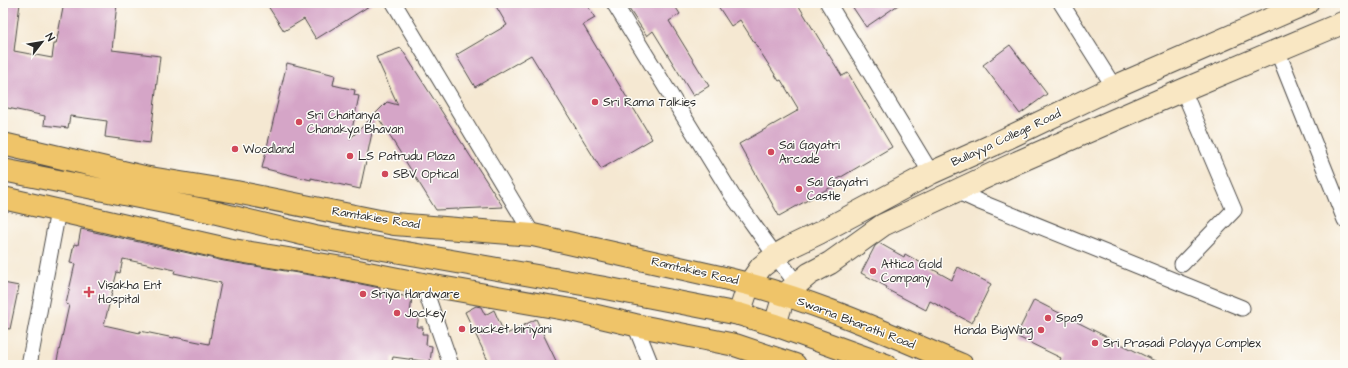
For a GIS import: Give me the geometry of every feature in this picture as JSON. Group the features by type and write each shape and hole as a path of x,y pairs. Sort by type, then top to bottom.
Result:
{"main road":[{"name":"Bullayya College Road","path":"739,314 749,284 761,267 775,256 931,173 1114,87 1307,3"},
{"path":"775,324 791,290 809,274 830,262 883,225 1018,162 1183,90 1345,22"},
{"name":"Ramtakies Road","path":"3,144 144,177 236,192 394,224 533,235 749,284"},
{"path":"3,170 209,211 316,236 605,288 739,314 775,324 886,365"},
{"path":"3,198 227,249 343,268 423,284 571,310 635,325 735,345 795,365"},
{"name":"Swarna Bharathi Road","path":"749,284 791,290 839,314 962,365"}],"street":[{"path":"394,3 533,235"},
{"path":"614,3 732,195 755,225 775,256 791,290"},
{"path":"828,3 931,173"},
{"path":"1060,3 1114,87"},
{"path":"1277,50 1345,220"},
{"path":"1182,264 1234,210 1183,90"},
{"path":"956,191 1242,308"},
{"path":"29,365 58,211"},
{"path":"423,284 450,365"},
{"path":"635,325 651,365"}],"building":[{"path":"3,3 20,3 14,51 52,58 64,3 117,3 112,50 160,56 150,143 105,137 107,121 70,116 68,128 44,125 45,116 3,107"},
{"path":"266,3 374,3 316,39 304,19 284,31"},
{"path":"494,3 586,3 595,18 583,25 652,139 601,169 531,55 475,87 456,55 507,25"},
{"path":"625,3 673,3 680,14 669,21 709,86 693,96 653,31 647,36"},
{"path":"716,3 797,3 842,76 848,73 892,147 831,183 833,186 779,216 739,144 799,110 781,80 779,81 740,20 731,26"},
{"path":"850,3 901,3 866,27"},
{"path":"1010,45 1047,94 1020,114 983,65"},
{"path":"401,48 503,207 436,210 376,114 360,189 311,178 311,180 262,168 287,63 335,75 333,85 355,90 354,95 359,96 350,139 387,102 398,105 376,57"},
{"path":"81,229 224,261 341,280 380,288 380,293 412,297 410,314 419,315 417,327 423,327 422,334 427,334 426,345 432,346 430,362 393,357 391,365 56,365 69,305 66,304 75,264 70,263 74,244 78,245","holes":["123,259 175,270 174,273 221,283 209,344 140,331 140,333 104,325 117,272 120,273"]},
{"path":"879,243 904,257 905,254 952,280 958,267 991,284 972,323 930,301 926,310 886,289 887,287 861,273 875,246"},
{"path":"3,283 19,286 10,329 3,328"},
{"path":"1034,300 1163,365 1058,365 1061,358 1016,336"},
{"path":"476,306 481,307 485,315 494,310 505,335 536,319 558,365 490,365 465,312"}],"place":[{"name":"Sri Rama Talkies","path":"595,102"},
{"name":"Sri Chaitanya Chanakya Bhavan","path":"299,122"},
{"name":"Woodland","path":"235,149"},
{"name":"Sai Gayatri Arcade","path":"771,152"},
{"name":"LS Patrudu Plaza","path":"350,156"},
{"name":"SBV Optical","path":"385,174"},
{"name":"Sai Gayatri Castle","path":"799,189"},
{"name":"Attica Gold Company","path":"873,271"},
{"name":"Visakha Ent Hospital","path":"89,292"},
{"name":"Sriya Hardware","path":"363,294"},
{"name":"Jockey","path":"397,313"},
{"name":"Spa9","path":"1048,318"},
{"name":"bucket biriyani","path":"462,329"},
{"name":"Honda BigWing","path":"1041,330"},
{"name":"Sri Prasadi Polayya Complex","path":"1095,343"}]}
